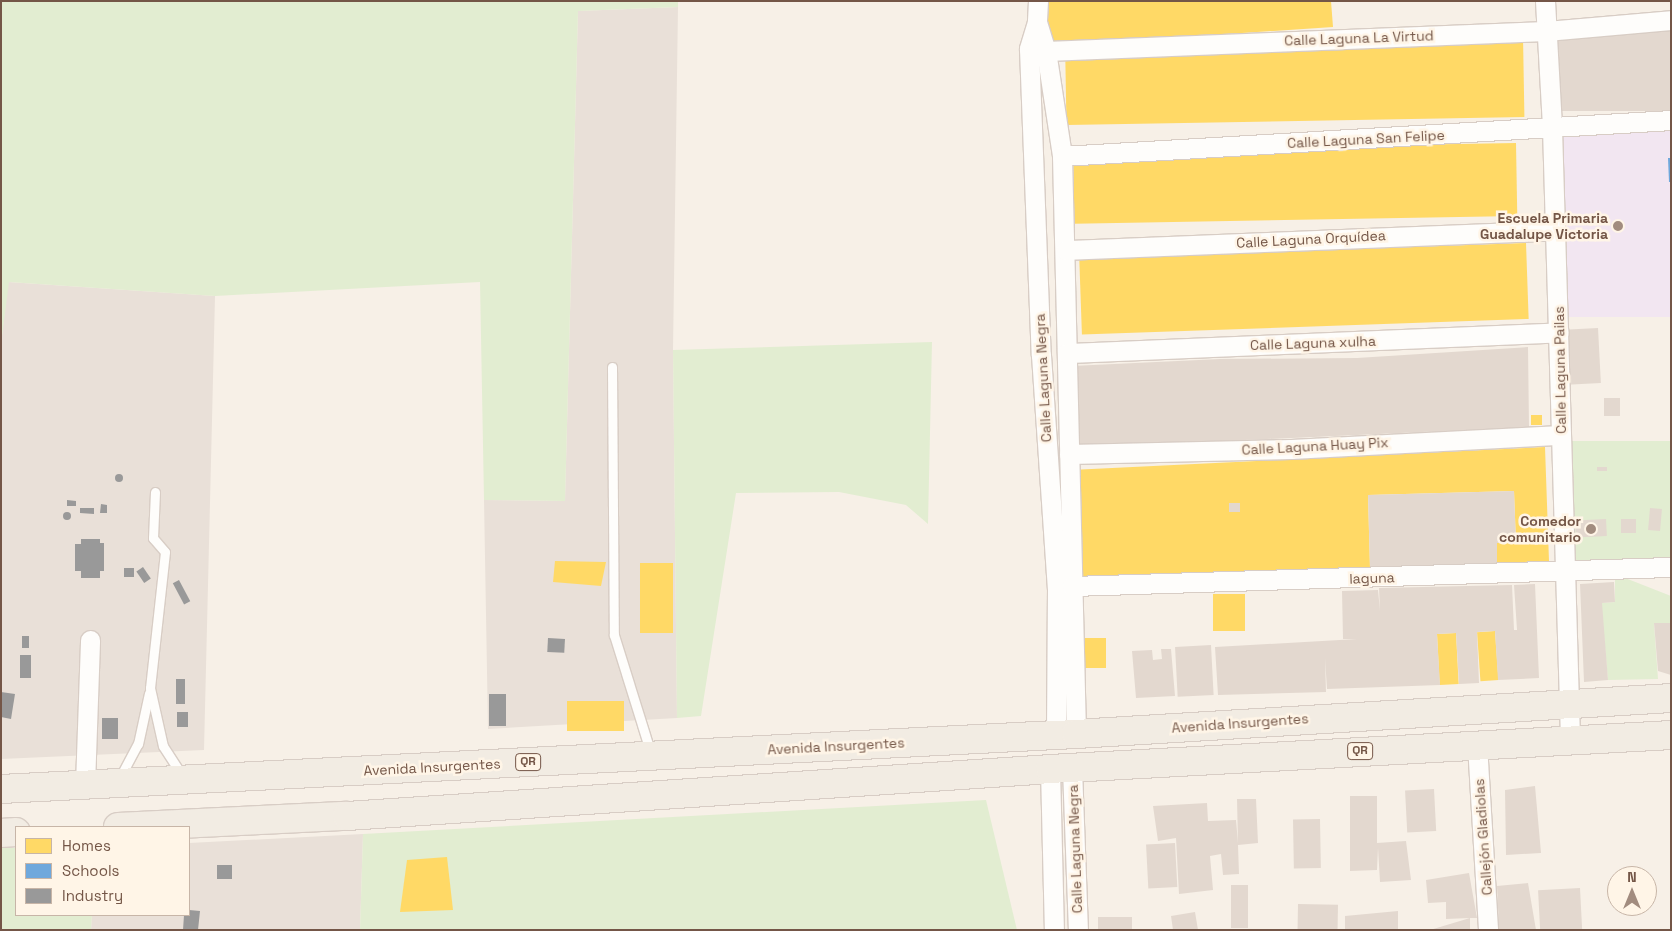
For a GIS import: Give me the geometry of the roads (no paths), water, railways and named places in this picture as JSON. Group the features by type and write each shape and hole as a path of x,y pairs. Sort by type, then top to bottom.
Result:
{"main road":[{"name":"Avenida Insurgentes","path":"1,789 1066,734 1569,702 1671,698"},
{"name":"QR","path":"135,826 1477,744 1671,735"},
{"path":"882,744 884,780"},
{"path":"651,756 654,795"},
{"path":"1,833 15,832"}],"street":[{"name":"Calle Laguna Negra","path":"1038,1 1038,22 1046,51 1062,156 1066,250 1072,586 1066,734"},
{"name":"Calle Laguna Pailas","path":"1545,1 1556,230 1570,739"},
{"name":"Calle Laguna La Virtud","path":"1046,51 1546,31 1671,20"},
{"name":"Calle Laguna Negra","path":"1038,22 1029,48 1041,355 1058,588 1066,734"},
{"name":"Calle Laguna San Felipe","path":"1062,156 1671,120"},
{"name":"Calle Laguna Orquídea","path":"1066,250 1556,230"},
{"name":"Calle Laguna xulha","path":"1067,353 1559,332"},
{"name":"Calle Laguna Huay Pix","path":"1069,454 1290,449 1561,434"},
{"name":"laguna","path":"1072,586 1564,573 1671,567"},
{"path":"85,785 90,640"},
{"name":"Callejón Gladiolas","path":"1477,744 1488,930"},
{"name":"Calle Laguna Negra","path":"1054,930 1061,769"},
{"name":"Calle Laguna Negra","path":"1061,769 1078,930"}],"lane":[{"path":"612,367 614,635 651,756"},
{"path":"117,783 138,744 150,688 165,552 153,538 154,492"},
{"path":"150,688 164,746 185,780"}],"place":[{"name":"Escuela Primaria Guadalupe Victoria","path":"1618,226"},
{"name":"Comedor comunitario","path":"1591,529"}]}
